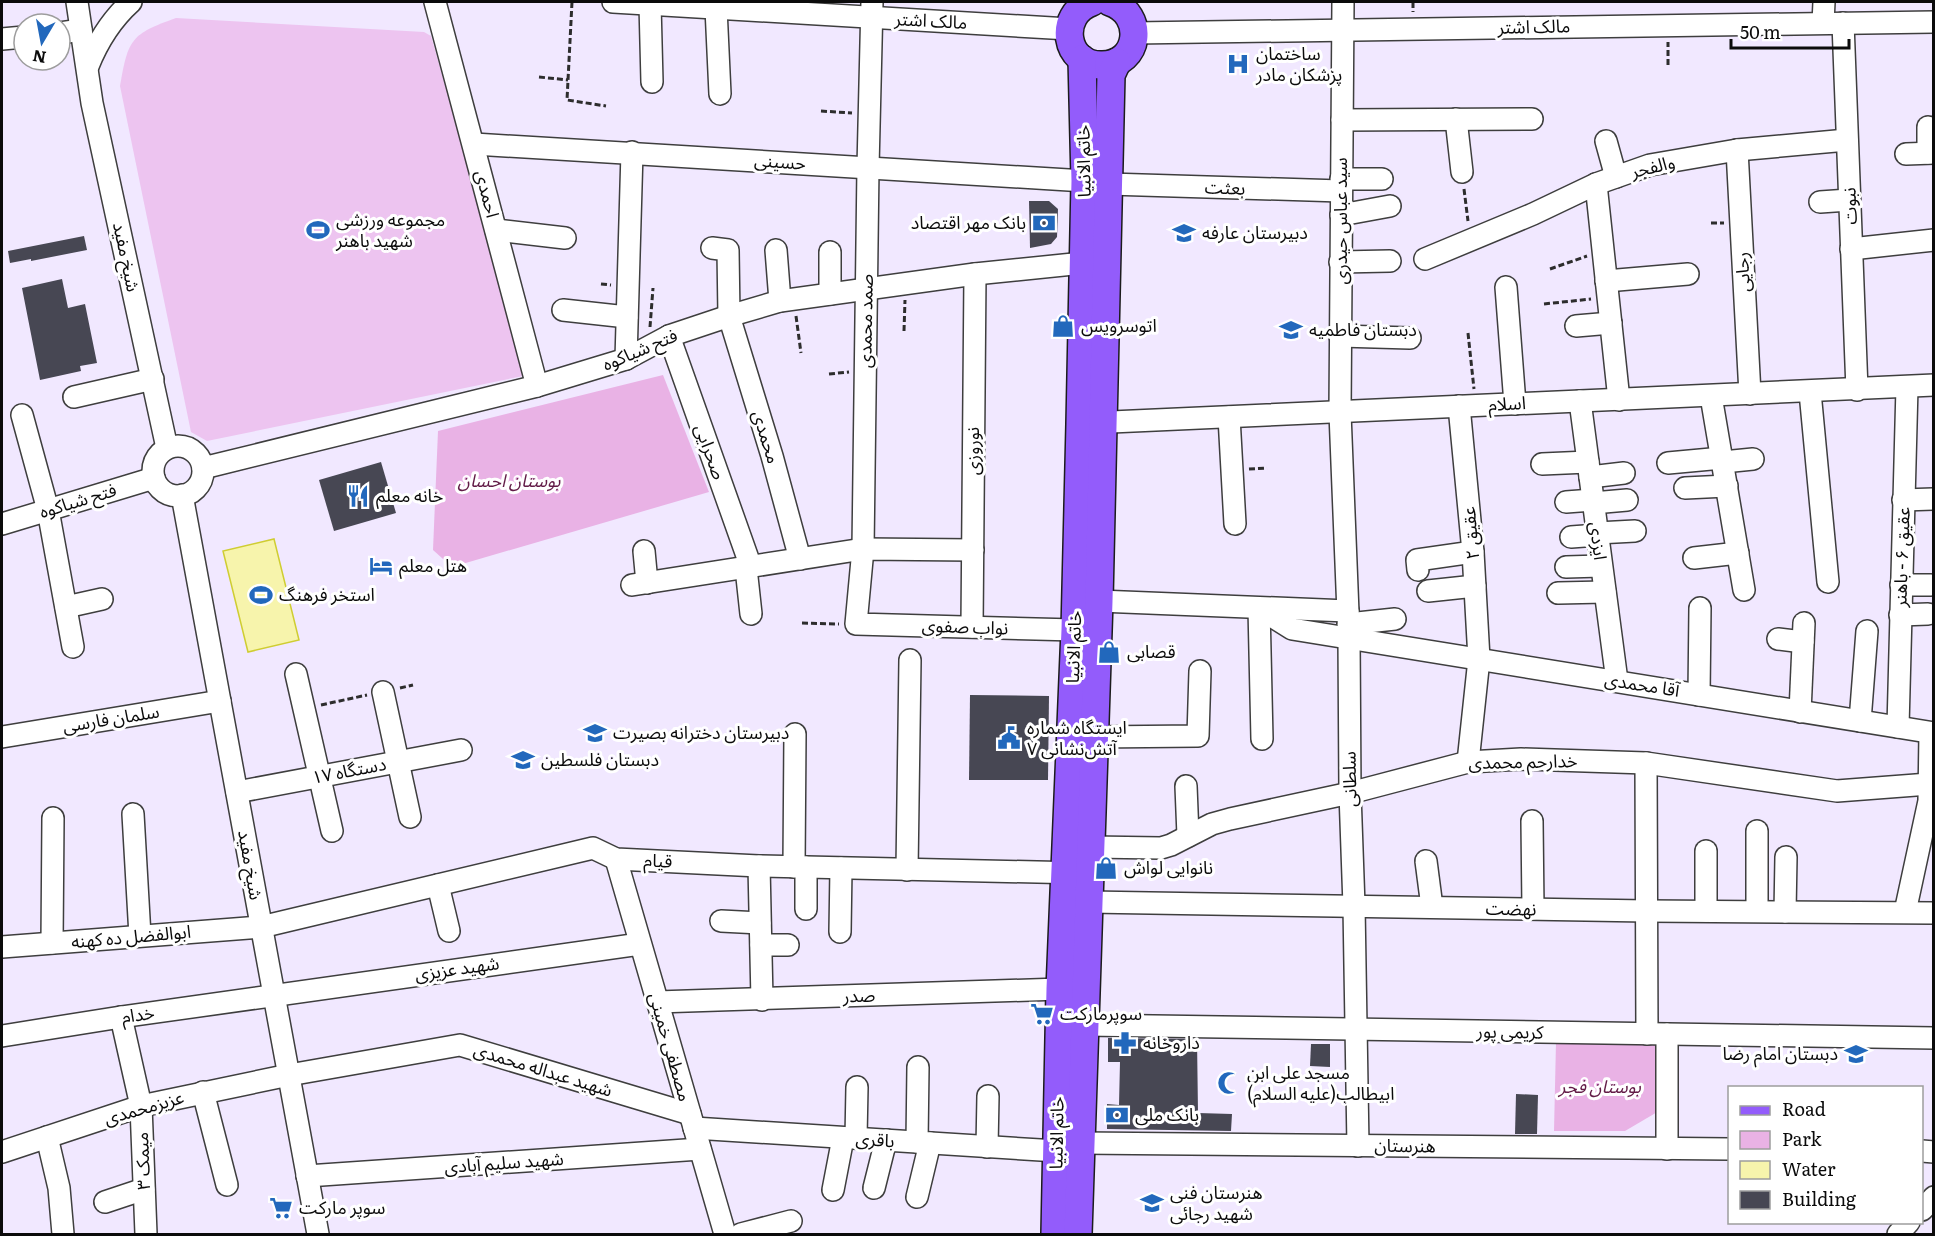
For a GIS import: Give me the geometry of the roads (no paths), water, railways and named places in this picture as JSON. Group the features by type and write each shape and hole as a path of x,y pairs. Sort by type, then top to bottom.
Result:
{"main road":[{"path":"1102,2 1130,16 1134,33 1130,50 1117,62 1099,66 1082,59 1071,46 1069,29 1071,19 1078,10 1102,2"},
{"name":"خاتم الانبیا","path":"1055,1234 1086,1025 1089,902 1082,864 1075,630 1092,423 1097,183 1082,59"},
{"name":"خاتم الانبیا","path":"1078,1234 1068,1147 1060,989 1082,864 1095,737 1099,601 1083,263 1112,75 1117,62"}],"street":[{"name":"شیخ مفید","path":"72,23 77,2"},
{"path":"88,66 97,44 109,25 131,2"},
{"name":"احمدی","path":"435,2 537,386"},
{"name":"مالک اشتر","path":"613,2 716,8 871,9 1069,29"},
{"name":"سید عباس حیدری","path":"1340,413 1343,2"},
{"name":"نبوت","path":"1824,2 1833,23 1847,140 1857,390"},
{"path":"650,4 652,82"},
{"path":"716,8 720,94"},
{"name":"صمد محمدی","path":"856,624 863,549 871,9"},
{"name":"مالک اشتر","path":"1134,33 1934,22"},
{"name":"شیخ مفید","path":"72,35 88,66 92,103 167,448"},
{"path":"1456,119 1462,172"},
{"path":"1342,120 1532,119"},
{"path":"1906,154 1931,153 1928,127"},
{"name":"والفجر","path":"1425,259 1596,184 1650,165 1737,150 1847,140"},
{"path":"1606,141 1616,177"},
{"name":"حسینی","path":"474,144 1097,183"},
{"name":"رجایی","path":"1737,150 1750,394"},
{"path":"626,359 632,153"},
{"name":"بعثت","path":"1097,183 1341,185 1382,179"},
{"path":"1596,184 1619,400"},
{"path":"1820,202 1850,200"},
{"path":"1341,215 1390,206"},
{"path":"496,230 565,238"},
{"path":"1851,249 1934,240"},
{"name":"محمدی","path":"712,248 728,250 729,316 772,456 800,559"},
{"path":"776,250 787,300"},
{"path":"830,252 830,294"},
{"path":"1340,262 1390,261"},
{"name":"فتح شیاکوه","path":"203,468 537,386 626,359 669,336 787,300 975,274 1083,263"},
{"path":"1607,289 1653,270 1688,274"},
{"name":"نوروزی","path":"972,627 975,274"},
{"path":"1506,287 1515,404"},
{"path":"563,310 627,317"},
{"path":"1576,326 1611,323"},
{"name":"صحرایی","path":"669,336 749,567 751,614"},
{"path":"1340,336 1410,339"},
{"path":"74,397 153,379"},
{"name":"اسلام","path":"1092,423 1934,386"},
{"name":"عقیق ۶ - باهنر","path":"1898,728 1907,387"},
{"path":"1810,392 1828,582"},
{"path":"1711,396 1744,590"},
{"name":"ایزدی","path":"1580,401 1617,681"},
{"name":"عقیق ۲","path":"1467,406 1479,659 1468,762"},
{"name":"سلطانی","path":"1340,413 1348,624 1358,1146"},
{"path":"22,415 48,510 73,647"},
{"path":"1229,417 1235,524"},
{"path":"174,446 190,448 201,460 203,468 198,486 182,495 162,490 152,471 156,458 167,448 174,446"},
{"path":"1668,463 1753,459"},
{"path":"1542,464 1624,473"},
{"name":"فتح شیاکوه","path":"2,524 154,478"},
{"path":"1684,488 1727,486"},
{"name":"شیخ مفید","path":"182,495 318,1234"},
{"path":"1903,500 1933,499"},
{"path":"1566,502 1628,500"},
{"path":"1571,537 1635,531"},
{"path":"644,551 639,584 863,549 973,550"},
{"path":"1418,570 1416,560 1473,552"},
{"path":"1694,558 1738,553"},
{"path":"1566,567 1602,566"},
{"path":"1901,585 1931,585"},
{"path":"1428,591 1475,586"},
{"path":"1557,593 1605,592"},
{"path":"66,608 102,599"},
{"path":"1099,601 1259,608 1348,624 1395,619"},
{"path":"1259,608 1262,739"},
{"path":"1699,695 1700,608"},
{"path":"1900,615 1928,614"},
{"name":"نواب صفوی","path":"856,624 1075,630"},
{"name":"آقا محمدی","path":"1348,624 1479,659 1932,733"},
{"path":"1860,721 1867,631"},
{"path":"1778,639 1803,633 1800,712"},
{"path":"907,870 910,660"},
{"path":"1095,737 1198,736 1200,671"},
{"path":"296,674 332,831"},
{"path":"382,692 410,817"},
{"name":"سلمان فارسی","path":"2,737 220,701"},
{"path":"1905,912 1931,796 1932,733"},
{"path":"795,734 800,867 806,909"},
{"name":"۱۷ دستگاه","path":"237,792 461,750"},
{"name":"خدارحم محمدی","path":"1082,864 1171,846 1212,824 1230,819 1350,793 1468,762 1521,759 1646,763 1837,791 1931,796"},
{"path":"1646,763 1647,911 1667,1149"},
{"path":"1186,786 1188,836"},
{"path":"133,814 140,936"},
{"path":"52,944 53,818"},
{"path":"1532,820 1533,909"},
{"path":"1757,831 1757,911"},
{"name":"قیام","path":"261,927 593,848 616,859 759,866 907,870 1082,864"},
{"path":"1706,851 1706,911"},
{"path":"1785,912 1786,857"},
{"name":"مصطفی خمینی","path":"616,859 725,1234"},
{"path":"1426,861 1432,907"},
{"path":"759,866 762,1000"},
{"path":"840,932 841,868"},
{"path":"438,885 449,931"},
{"name":"نهضت","path":"1089,902 1647,911 1934,912"},
{"path":"721,921 760,923"},
{"name":"ابوالفضل ده کهنه","path":"2,948 261,927"},
{"name":"شهید عزیزی","path":"274,995 640,944"},
{"path":"761,945 788,945"},
{"name":"صدر","path":"657,1002 1060,989"},
{"name":"خدام","path":"2,1036 274,995"},
{"name":"میمک ۳","path":"121,1017 141,1106 146,1234"},
{"name":"کریمی پور","path":"1086,1025 1934,1038"},
{"name":"شهید عبداله محمدی","path":"289,1075 460,1045 692,1121"},
{"path":"917,1197 924,1143 918,1067"},
{"name":"عزیزمحمدی","path":"2,1152 141,1106 289,1075"},
{"path":"833,1190 849,1138 857,1087"},
{"path":"204,1092 227,1185"},
{"path":"987,1147 988,1096"},
{"name":"باقری","path":"692,1121 849,1138 987,1147 1068,1147"},
{"path":"47,1137 59,1188 63,1234"},
{"path":"874,1188 886,1140"},
{"name":"هنرستان","path":"1068,1147 1358,1146 1728,1149"},
{"name":"شهید سلیم آبادی","path":"307,1176 700,1149"},
{"path":"105,1202 144,1189"},
{"path":"741,1234 791,1221"}],"water":[{"name":"استخر فرهنگ","path":"274,539 299,640 248,652 223,551"}],"place":[{"name":"ساختمان پزشکان مادر","path":"1238,64"},
{"name":"بانک مهر اقتصاد","path":"1044,223"},
{"name":"مجموعه ورزشی شهید باهنر","path":"318,230"},
{"name":"دبیرستان عارفه","path":"1184,233"},
{"name":"اتوسرویس","path":"1063,326"},
{"name":"دبستان فاطمیه","path":"1291,330"},
{"name":"خانه معلم","path":"358,496"},
{"name":"هتل معلم","path":"381,566"},
{"name":"استخر فرهنگ","path":"261,595"},
{"name":"قصابی","path":"1109,652"},
{"name":"دبیرستان دخترانه بصیرت","path":"595,733"},
{"name":"ایستگاه شماره ۷ آتش‌نشانی","path":"1009,738"},
{"name":"دبستان فلسطین","path":"523,760"},
{"name":"نانوایی لواش","path":"1106,868"},
{"name":"سوپرمارکت","path":"1042,1014"},
{"name":"داروخانه","path":"1125,1043"},
{"name":"دبستان امام رضا","path":"1856,1054"},
{"name":"مسجد علی ابن ابیطالب(علیه السلام)","path":"1229,1083"},
{"name":"بانک ملی","path":"1117,1115"},
{"name":"هنرستان فنی شهید رجائی","path":"1152,1203"},
{"name":"سوپر مارکت","path":"281,1208"}],"park label":[{"name":"بوستان احسان","path":"509,481"},
{"name":"بوستان فجر","path":"1600,1087"}]}
